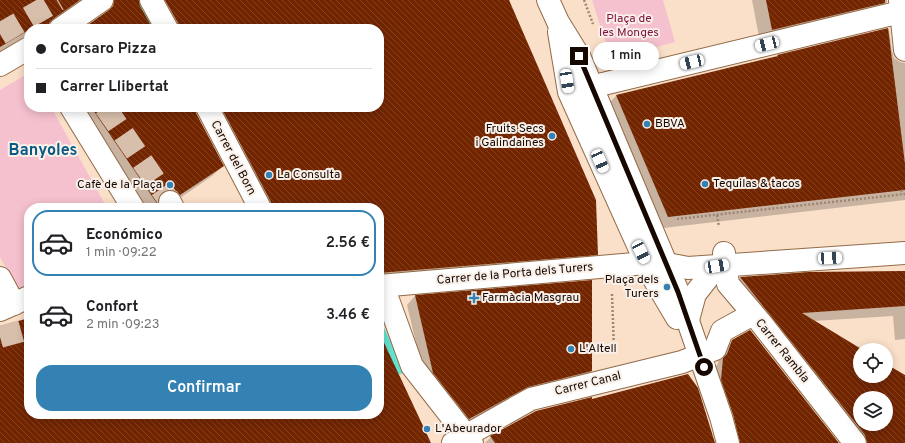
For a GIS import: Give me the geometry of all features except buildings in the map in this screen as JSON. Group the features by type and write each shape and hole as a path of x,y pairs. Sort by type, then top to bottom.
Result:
{"street":[{"path":"58,24 102,0"},
{"path":"151,0 165,24"},
{"path":"548,0 558,22 579,56 580,89"},
{"path":"580,89 902,8 905,50"},
{"path":"558,22 564,59 580,89 656,263 678,292 688,320 707,352 728,443"},
{"path":"0,65 24,51"},
{"path":"74,112 130,203"},
{"name":"Carrer del Born","path":"210,112 257,203"},
{"name":"Carrer de la Porta dels Turers","path":"384,286 656,263 688,268 722,261 905,253"},
{"path":"688,320 695,294 722,261"},
{"name":"Carrer Rambla","path":"722,261 728,284 855,443"},
{"path":"656,263 651,274 707,352"},
{"path":"0,278 14,304"},
{"path":"384,294 412,366 464,440"},
{"path":"707,352 722,331 753,314"},
{"name":"Carrer Canal","path":"464,440 531,398 682,362 707,352"}],"path":[{"path":"901,190 904,194"},
{"path":"673,220 904,194"},
{"path":"611,266 616,377"}],"green space":[{"name":"Plaça de les Monges","path":"592,0 663,0 675,42 611,59"},
{"path":"24,76 24,112 54,112 104,203 24,203 24,288 19,291 0,257 0,90"}],"waterway":[{"path":"137,0 152,24"},
{"path":"384,338 399,370"}],"tunnel":[{"path":"0,34 58,0"},
{"path":"108,112 170,202"},
{"path":"0,337 24,330"}],"place":[{"name":"BBVA","path":"647,124"},
{"name":"Fruits Secs i Galindaines","path":"552,136"},
{"name":"La Consulta","path":"269,175"},
{"name":"Tequilas & tacos","path":"705,184"},
{"name":"Cafè de la Plaça","path":"170,185"},
{"name":"Plaça dels Turers","path":"667,287"},
{"name":"Farmàcia Masgrau","path":"474,298"},
{"name":"L'Altell","path":"571,349"},
{"name":"L'Abeurador","path":"427,429"}],"district":[{"name":"Banyoles","path":"43,151"}],"route":[{"path":"579,56 678,292 704,367"}]}
